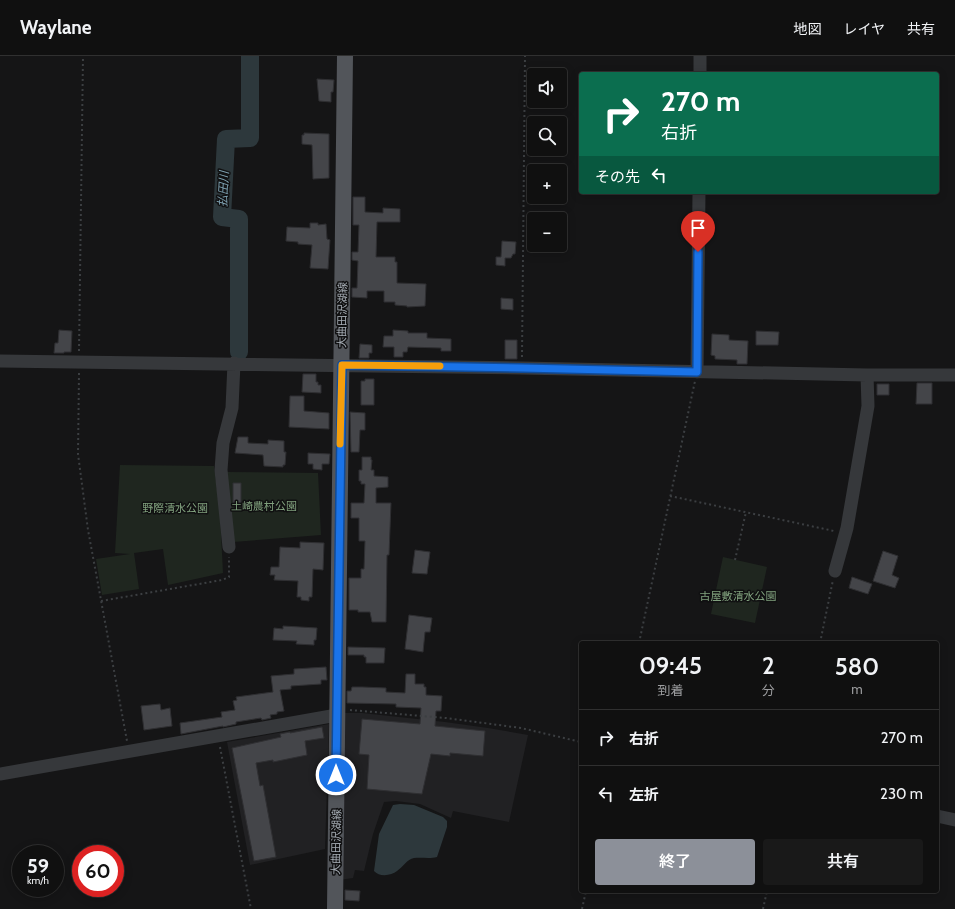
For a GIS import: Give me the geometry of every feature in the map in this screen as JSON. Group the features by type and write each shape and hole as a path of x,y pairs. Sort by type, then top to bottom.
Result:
{"main road":[{"name":"大曲田沢湖線","path":"335,909 345,56"}],"street":[{"path":"700,56 700,72"},
{"path":"697,372 699,194"},
{"path":"0,361 342,365 868,375 955,375"},
{"path":"229,547 221,470 223,443 232,408 234,364"},
{"path":"835,572 845,533 868,406 868,375"},
{"path":"0,774 218,736 337,712"},
{"path":"939,816 955,820"}],"path":[{"path":"83,56 78,454 88,530 129,752"},
{"path":"522,368 525,56"},
{"path":"639,641 697,372"},
{"path":"670,496 845,533"},
{"path":"735,560 746,512"},
{"path":"101,601 222,580 229,577 229,547"},
{"path":"820,641 835,572"},
{"path":"337,712 446,718 521,728 579,742"},
{"path":"218,736 251,909"},
{"path":"582,909 586,893"},
{"path":"763,909 767,893"}],"shaded area":[{"path":"345,713 362,713 445,722 528,735 509,822 453,811 451,818 420,804 396,801 384,802 373,834 364,871 355,870 353,878 339,880"},
{"path":"329,724 325,849 250,865 227,742"},
{"path":"393,805 414,805 443,817 447,821 447,827 437,857 412,859 407,861 392,874 379,874 374,871 379,834"}],"green space":[{"name":"野際清水公園","path":"120,465 214,466 220,514 223,573 168,585 163,549 134,553 139,589 102,595 96,559 130,554 115,553"},
{"name":"土崎農村公園","path":"226,472 318,473 321,535 233,542"},
{"name":"古屋敷清水公園","path":"723,557 767,567 755,623 711,614"}],"building":[{"path":"317,79 334,80 333,92 331,92 331,102 319,101"},
{"path":"304,133 329,134 329,178 313,179 312,145 302,144 302,135 304,135"},
{"path":"353,197 365,197 365,212 383,213 383,208 400,209 400,222 377,222 376,257 395,257 395,262 397,262 397,283 426,284 425,306 407,307 395,305 395,302 384,302 384,291 367,291 367,298 352,297 352,288 357,288 358,261 352,260 352,252 358,252 359,225 353,225"},
{"path":"310,223 318,223 318,225 326,224 327,239 330,240 328,269 310,268 312,245 286,241 287,227 310,228"},
{"path":"502,241 516,242 515,254 513,254 511,258 505,258 505,266 496,265 496,257 501,257"},
{"path":"501,298 513,299 513,310 501,309"},
{"path":"59,330 72,331 71,352 54,353 55,343 58,343"},
{"path":"393,330 408,331 408,333 427,333 427,338 451,339 451,351 441,351 441,348 408,347 407,352 403,352 403,357 394,357 394,347 383,347 384,336 393,336"},
{"path":"756,331 779,332 778,345 756,345"},
{"path":"712,334 729,335 729,340 748,341 747,364 737,364 737,360 715,359 715,356 711,355"},
{"path":"505,340 517,340 517,359 505,359"},
{"path":"360,344 372,345 372,353 369,353 369,358 359,358"},
{"path":"303,374 316,374 316,382 318,382 318,385 321,385 321,393 302,392"},
{"path":"365,379 374,379 374,405 361,405 361,381 365,381"},
{"path":"917,383 932,383 932,404 916,404"},
{"path":"877,384 889,384 889,395 877,395"},
{"path":"290,396 304,396 304,411 329,413 329,429 289,427"},
{"path":"350,412 365,413 365,430 360,430 359,452 351,452"},
{"path":"238,437 248,437 248,443 268,444 268,440 284,441 284,452 286,452 285,465 283,465 283,467 264,466 263,455 235,453"},
{"path":"308,453 330,454 329,464 322,464 322,470 313,469 313,464 308,464"},
{"path":"362,457 371,457 371,470 374,470 374,476 388,477 388,487 376,488 376,503 391,503 389,555 387,555 386,622 372,622 370,612 349,610 349,578 361,578 361,569 364,569 365,541 359,541 359,518 351,518 351,503 364,503 365,484 361,484 361,481 359,481 359,470 362,470"},
{"path":"233,483 241,483 241,503 233,503"},
{"path":"300,542 324,543 323,570 313,569 312,597 309,597 309,601 301,600 301,597 297,597 298,581 274,580 275,575 270,575 271,567 279,567 280,547 300,548"},
{"path":"415,550 430,552 427,574 412,573"},
{"path":"883,551 898,556 892,575 899,578 895,588 873,581"},
{"path":"852,577 872,584 868,594 849,588"},
{"path":"409,615 432,618 430,632 425,632 423,652 405,649"},
{"path":"283,626 317,628 314,645 296,644 297,641 273,640 274,628 283,629"},
{"path":"348,647 385,648 384,663 366,663 366,657 364,657 364,655 348,655"},
{"path":"326,667 327,680 321,680 321,684 291,686 291,689 280,690 284,711 270,715 271,718 236,722 236,724 223,727 181,734 180,723 222,717 221,712 235,710 233,701 237,700 236,697 273,692 271,676 294,674 294,669"},
{"path":"406,674 415,674 415,684 424,684 424,687 426,687 426,695 442,696 441,711 436,711 435,726 485,731 483,756 450,753 450,756 431,754 422,794 367,789 369,755 359,754 362,719 420,724 421,708 396,707 396,704 347,703 347,691 351,691 352,687 362,687 386,688 386,692 405,693"},
{"path":"160,704 161,710 170,708 172,726 144,730 141,706"},
{"path":"322,727 324,738 305,741 307,755 273,762 273,760 256,763 260,786 263,785 276,857 254,861 232,748 281,737 280,734"},
{"path":"345,890 360,891 359,901 345,900"}],"waterway":[{"name":"払田川","path":"239,352 239,219 222,217 226,139 250,138 250,56"}],"slow traffic":[{"path":"340,444 342,365 440,366"}],"route":[{"path":"336,775 342,365 697,372 698,252"}]}
